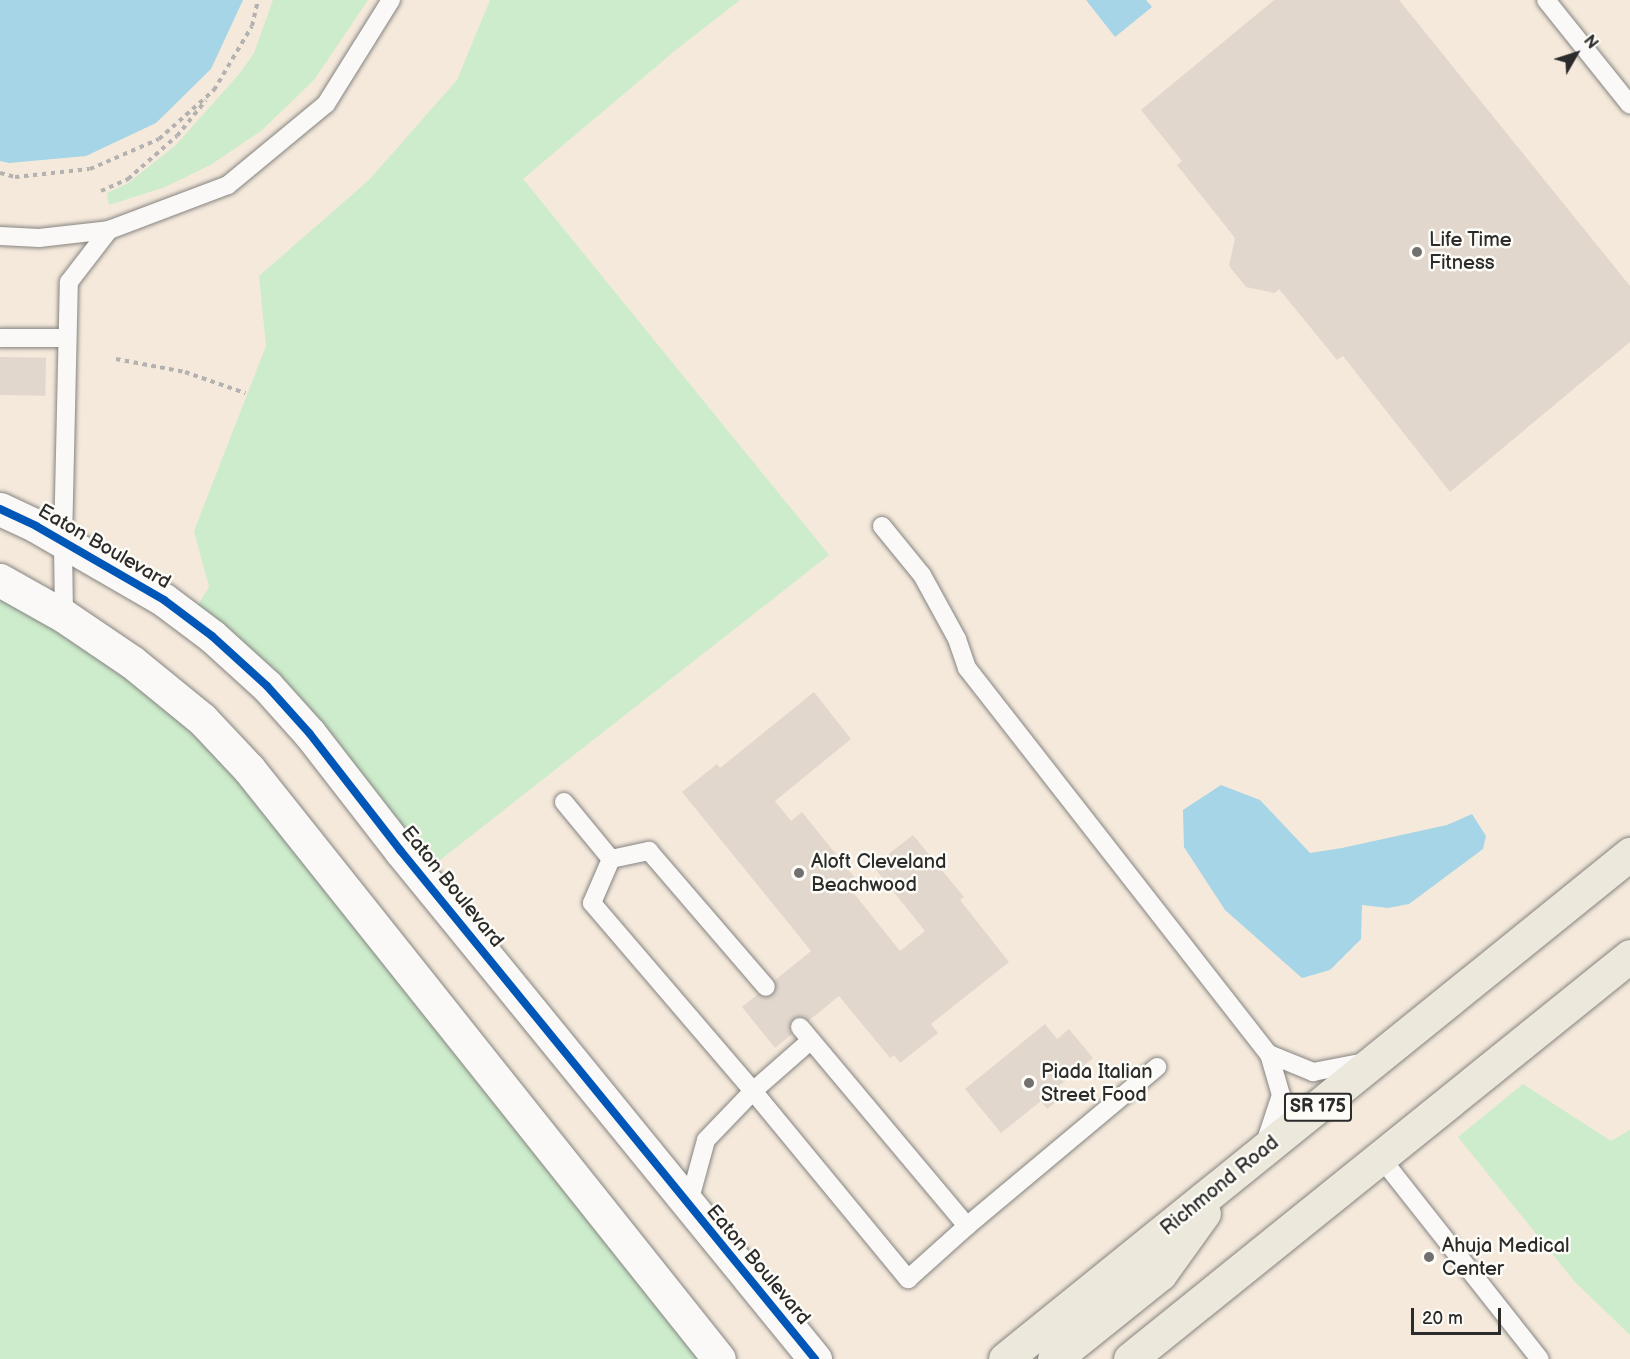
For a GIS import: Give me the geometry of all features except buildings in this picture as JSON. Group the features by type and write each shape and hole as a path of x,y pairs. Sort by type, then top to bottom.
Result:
{"main road":[{"name":"Richmond Road","path":"1005,1359 1630,854"},
{"path":"1130,1359 1630,956"},
{"path":"1054,1359 1160,1274 1230,1178"}],"street":[{"name":"Eaton Boulevard","path":"0,509 63,541 164,600 212,636 267,686 310,734 400,850 815,1359"},
{"path":"0,580 64,616 132,662 202,719 249,769 719,1359"}],"lane":[{"path":"0,236 39,238 108,230 228,185 326,104 391,0"},
{"path":"1546,0 1630,105"},
{"path":"64,616 63,541 69,282 108,230"},
{"path":"0,338 67,338"},
{"path":"882,526 922,575 957,639 967,668 1269,1054 1281,1095 1262,1152"},
{"path":"564,802 611,859"},
{"path":"611,859 649,851 766,987"},
{"path":"611,859 592,903 753,1091 908,1280 967,1226 1157,1068"},
{"path":"688,1206 706,1140 806,1034 967,1226"},
{"path":"1269,1054 1313,1072 1376,1060"},
{"path":"1381,1158 1540,1359"}],"path":[{"path":"101,191 128,179 177,136 214,90 252,26 258,0"},
{"path":"0,173 15,177 90,169 159,140 214,90"},
{"path":"116,358 185,372 245,393"}],"shaded area":[{"path":"0,0 1630,0 1630,1359 0,1359"}],"green space":[{"path":"273,0 368,0 314,80 261,131 212,164 165,187 109,205 107,193 127,184 176,145 240,73 254,53"},
{"path":"490,0 740,0 677,49 523,179 829,555 421,875 189,619 209,587 194,531 266,346 259,276 369,180 457,80"},
{"path":"0,580 202,719 719,1359 0,1359"},
{"path":"1523,1084 1611,1141 1630,1130 1630,1335 1575,1282 1458,1137"}],"water":[{"path":"0,0 243,0 211,69 156,123 86,156 9,163 0,161"},
{"path":"1086,0 1146,0 1152,7 1115,37"},
{"path":"1221,785 1260,800 1310,853 1447,825 1472,814 1486,836 1483,849 1409,904 1388,908 1362,905 1361,939 1330,970 1302,978 1225,910 1184,847 1183,810"}],"cycle path":[{"path":"0,509 36,526 164,600 212,636 267,686 310,734 400,850 815,1359"}],"place":[{"name":"Life Time Fitness","path":"1417,252"},
{"name":"Aloft Cleveland Beachwood","path":"799,873"},
{"name":"Piada Italian Street Food","path":"1029,1083"},
{"name":"Ahuja Medical Center","path":"1429,1257"}]}
